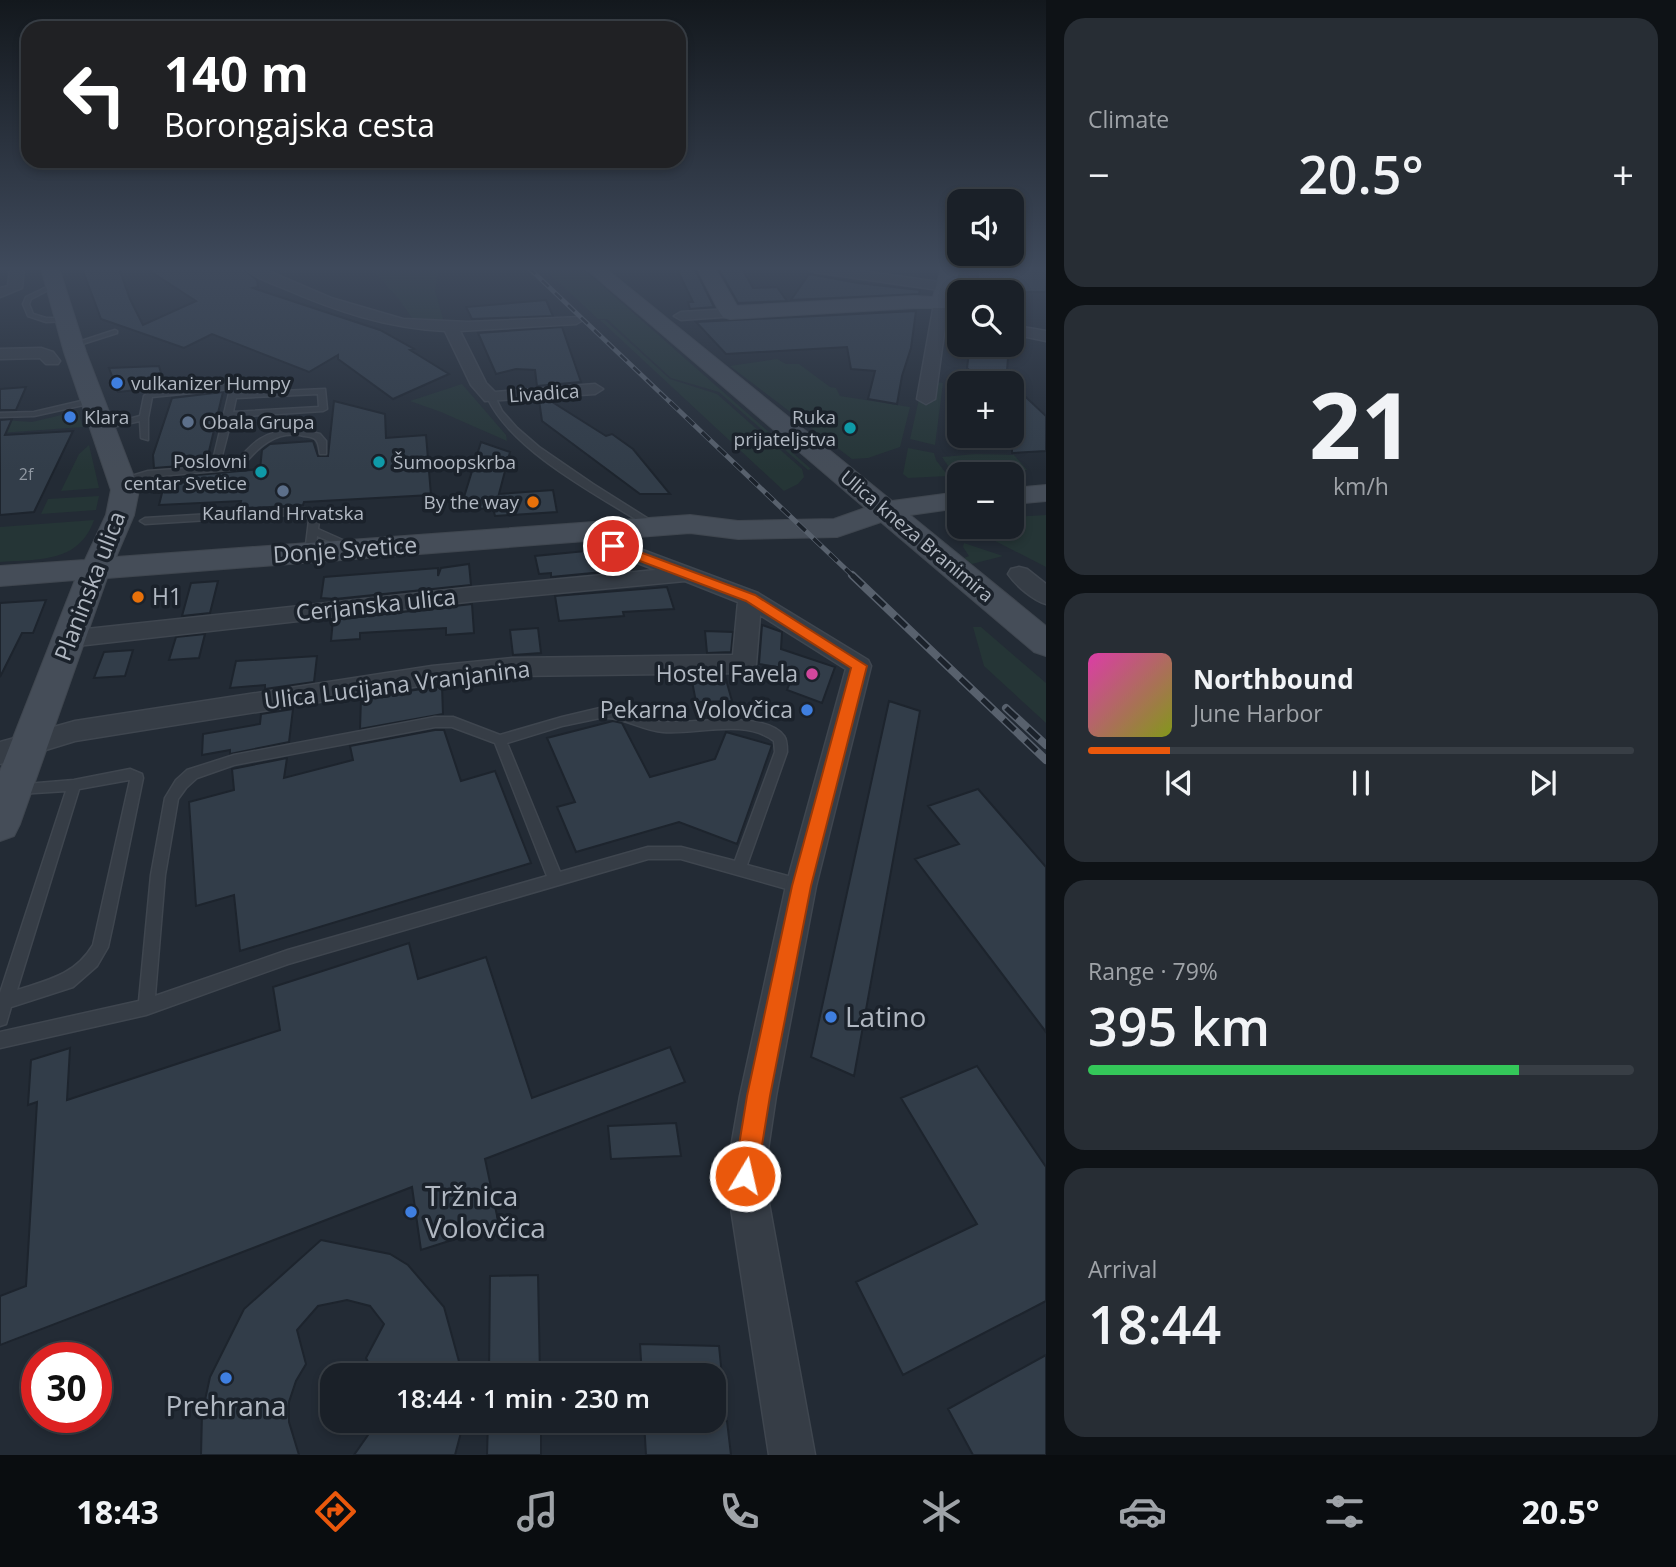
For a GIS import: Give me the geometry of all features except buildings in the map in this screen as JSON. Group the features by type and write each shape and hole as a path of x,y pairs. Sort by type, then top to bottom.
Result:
{"street":[{"name":"Planinska ulica","path":"6,807 15,748 68,639 120,515 125,490 70,336"},
{"name":"Livadica","path":"455,336 479,384 491,397 595,389"},
{"name":"Ulica kneza Branimira","path":"676,336 1046,644"},
{"path":"926,399 939,336"},
{"path":"0,354 41,353 52,361"},
{"path":"0,369 52,361 76,353"},
{"path":"1024,495 1046,493"},
{"name":"Donje Svetice","path":"0,576 96,569 311,542 358,549 690,524 738,530 836,528 887,510 947,502"},
{"path":"613,546 750,598 859,666 802,886 758,1096 745,1176 792,1455"},
{"name":"Cerjanska ulica","path":"68,639 462,595 685,574"},
{"path":"1019,574 1046,596"},
{"name":"Ulica Lucijana Vranjanina","path":"15,748 75,731 445,674 512,667 744,664 750,598"}],"lane":[{"path":"76,353 108,336"},
{"path":"145,439 144,418 148,396 235,386 218,456"},
{"path":"228,415 323,409 322,391 233,396"},
{"path":"491,397 499,416 546,457 655,527"},
{"path":"0,415 34,414 94,400"},
{"path":"103,427 144,418"},
{"path":"122,480 148,474 237,467 263,439 287,432 317,436 322,441 323,452"},
{"path":"145,521 302,511 312,514 311,542"},
{"path":"146,1007 158,875 172,798 191,775 234,760 435,722 453,722 500,740 600,712 617,712 659,727 743,724 773,733 783,744 739,869"},
{"path":"500,740 556,880"},
{"path":"6,807 74,785 130,774 137,778 100,947 82,972 68,982 6,1001"},
{"path":"0,1018 74,785"},
{"path":"0,1040 146,1007 288,957 648,853 681,853 802,886"}],"shaded area":[{"path":"617,336 623,336 670,379 717,394 802,469 804,477 798,484 784,491"},
{"path":"625,336 659,336 811,469 808,470 719,392 671,378"},
{"path":"777,359 786,364 799,364 830,387 836,388 840,396 910,407 900,447 868,458 852,459 730,366"},
{"path":"936,382 943,383 935,445 910,439 919,399 934,402"},
{"path":"462,384 506,435 507,441 410,401"},
{"path":"78,411 83,427 0,433 4,420 32,422"},
{"path":"89,445 99,488 61,491 79,454"},
{"path":"908,448 934,453 947,476 908,478 903,474"},
{"path":"1014,455 1020,462 947,462 947,464 942,457"},
{"path":"99,496 96,510 41,514 48,499"},
{"path":"1046,515 1046,567 991,539 1024,539 1024,516"},
{"path":"94,520 87,534 68,551 43,559 0,562 0,527"},
{"path":"964,543 1003,556 972,564 964,558 969,556 963,547"},
{"path":"973,627 981,627 1046,683 1046,723 984,666"}],"railway":[{"path":"600,336 672,404"},
{"path":"670,402 854,577"},
{"path":"852,575 1046,760"},
{"path":"1006,708 1046,745"}],"place":[{"name":"vulkanizer Humpy","path":"117,383"},
{"name":"Klara","path":"70,417"},
{"name":"Obala Grupa","path":"188,422"},
{"name":"Ruka prijateljstva","path":"850,428"},
{"name":"Šumoopskrba","path":"379,462"},
{"name":"Poslovni centar Svetice","path":"261,472"},
{"name":"Kaufland Hrvatska","path":"283,491"},
{"name":"By the way","path":"533,502"},
{"name":"H1","path":"138,597"},
{"name":"Hostel Favela","path":"812,674"},
{"name":"Pekarna Volovčica","path":"807,710"},
{"name":"Latino","path":"831,1017"},
{"name":"Tržnica Volovčica","path":"411,1212"},
{"name":"Prehrana","path":"226,1378"}],"route":[{"path":"613,546 750,598 859,666 802,886 758,1096 745,1176"}]}
